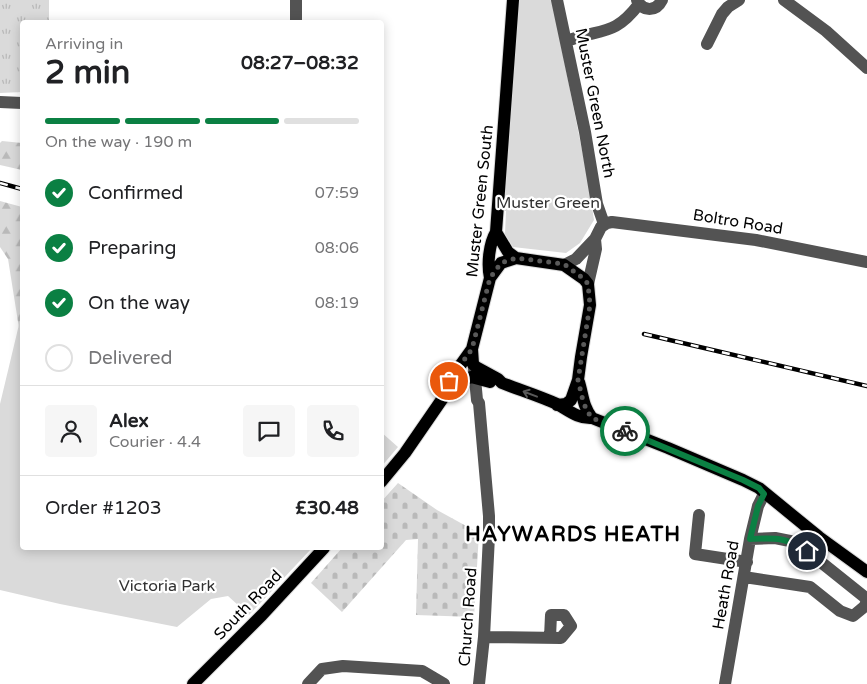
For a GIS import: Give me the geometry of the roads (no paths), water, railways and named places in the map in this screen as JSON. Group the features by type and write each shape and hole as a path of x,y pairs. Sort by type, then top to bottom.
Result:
{"main road":[{"name":"Muster Green South","path":"445,396 449,381 472,349 490,278 488,269 492,238 496,232 512,0"},
{"path":"496,232 508,252 516,258"},
{"path":"490,278 501,263 516,258 564,264 588,284 590,305 578,380 571,400 566,404 557,405"},
{"path":"472,349 474,371"},
{"path":"384,479 406,453 445,396 459,382 474,371 479,370 498,378 499,383 557,405 574,414 592,418 759,488 764,494 867,572"},
{"path":"578,380 587,411 592,418"},
{"name":"South Road","path":"193,684 262,615 322,550"}],"street":[{"path":"296,0 296,20"},
{"name":"Muster Green North","path":"557,0 585,132 597,204 604,224"},
{"path":"567,41 608,30 621,24 638,2 643,8 650,10 658,7 662,0"},
{"path":"707,44 722,14 728,7 739,0"},
{"path":"784,0 826,31 867,68"},
{"path":"0,102 20,103"},
{"name":"Boltro Road","path":"604,224 619,222 756,240 867,262"},
{"path":"564,264 576,259 595,239 604,224"},
{"path":"588,284 596,249 595,239"},
{"name":"Church Road","path":"474,371 477,400 479,403 489,516 484,637 479,684"},
{"path":"479,403 485,390 499,383"},
{"name":"Heath Road","path":"724,684 750,539 758,506 764,494"},
{"path":"699,515 695,554 747,562"},
{"path":"744,577 810,587 840,611 853,616 865,606 867,599 807,551 790,541 775,538 750,539"},
{"path":"484,637 550,637"},
{"path":"308,684 322,670 343,666 422,671 444,684"}],"railway":[{"path":"0,183 20,188"},
{"path":"644,334 867,386"}],"district":[{"name":"HAYWARDS HEATH","path":"573,534"}],"park label":[{"name":"Muster Green","path":"548,203"},
{"name":"Victoria Park","path":"167,586"}]}
